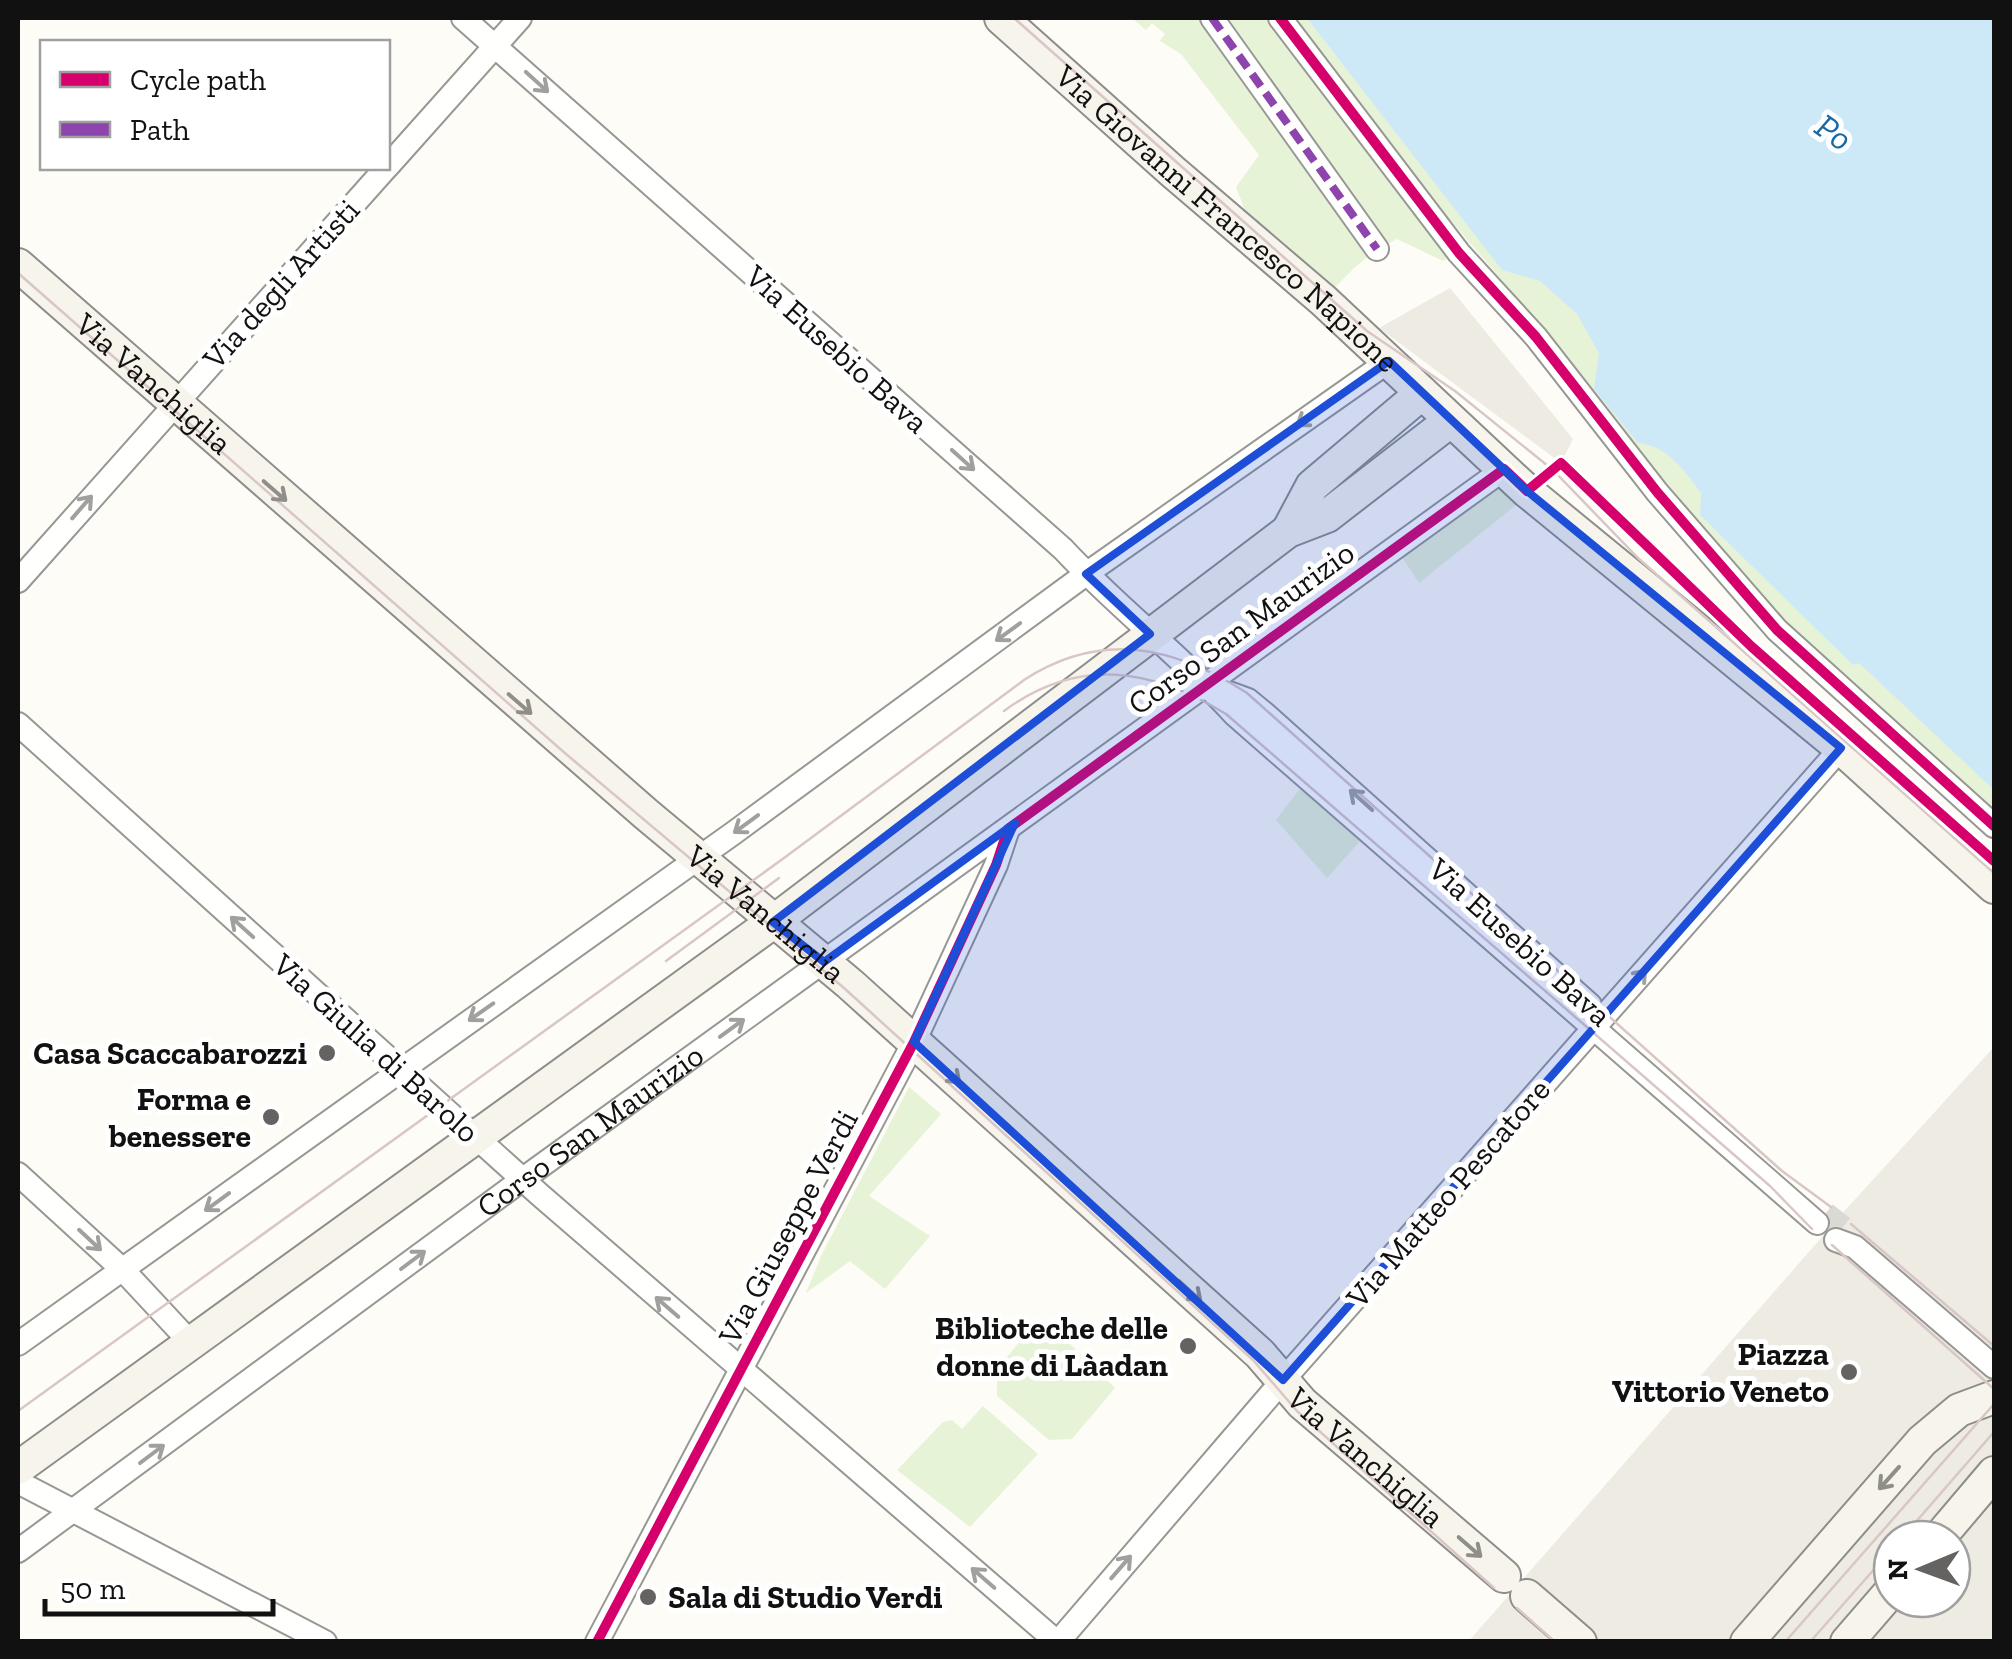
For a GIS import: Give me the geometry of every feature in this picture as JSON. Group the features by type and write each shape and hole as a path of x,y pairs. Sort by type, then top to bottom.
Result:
{"street":[{"name":"Via Eusebio Bava","path":"463,18 1063,548 1235,715 1822,1218"},
{"name":"Via degli Artisti","path":"390,164 520,18"},
{"name":"Via Giovanni Francesco Napione","path":"1001,18 1389,361 1504,469 1841,748 1994,887"},
{"path":"1212,18 1377,249"},
{"path":"1280,18 1459,253 1536,336 1657,492 1777,630 1994,826"},
{"name":"Via degli Artisti","path":"18,580 384,170"},
{"name":"Via Vanchiglia","path":"18,265 698,858 824,962 1260,1354 1302,1403 1580,1642"},
{"path":"18,1344 698,858 1086,574 1389,361"},
{"name":"Corso San Maurizio","path":"1288,531 1312,486 1422,393"},
{"name":"Corso San Maurizio","path":"18,1468 773,922 1288,531 1327,516 1450,421"},
{"name":"Corso San Maurizio","path":"18,1551 523,1179 1504,469"},
{"name":"Via Giulia di Barolo","path":"18,724 399,1070 740,1371 1058,1642"},
{"name":"Via Matteo Pescatore","path":"1058,1642 1283,1380 1841,748"},
{"name":"Via Giuseppe Verdi","path":"598,1642 914,1042 996,865 1008,828"},
{"path":"18,1174 123,1270 191,1344"},
{"path":"1846,1239 1994,1367"},
{"path":"1747,1642 1922,1442 1959,1410 1994,1397"},
{"path":"1955,1519 1994,1473"},
{"path":"18,1482 326,1642"},
{"path":"1847,1642 1872,1613"}],"highlighted area":[{"path":"1389,361 1527,491 1841,748 1283,1380 914,1042 1015,823 824,962 773,922 1150,634 1086,574"}],"green space":[{"path":"1132,18 1354,18 1994,780 1994,833 1777,630 1544,329 1327,77 1459,253 1443,261 1397,239 1357,266 1324,301 1258,244 1236,187 1259,155 1181,54 1160,41 1165,34 1152,23 1146,30"},
{"path":"1493,481 1516,505 1419,583 1398,551"},
{"path":"1309,777 1368,832 1327,878 1276,820"},
{"path":"909,1087 941,1114 869,1196 930,1236 885,1289 850,1261 806,1293 821,1256"},
{"path":"1055,1329 1115,1388 1072,1439 1049,1440 997,1396 997,1369 1027,1333"},
{"path":"983,1406 1038,1454 970,1527 897,1470 943,1422 952,1420 962,1429"}],"shaded area":[{"path":"1450,288 1573,439 1561,463 1379,328"},
{"name":"Piazza Vittorio Veneto","path":"1994,1047 1994,1641 1468,1642 1849,1206"}],"water":[{"name":"Po","path":"1307,18 1994,18 1994,790 1859,663 1853,665 1700,515 1701,493 1681,467 1658,449 1638,443 1594,389 1599,353 1577,314 1540,281 1502,270"}],"tunnel":[{"path":"1826,1213 1846,1229"}],"tram line":[{"path":"1014,18 1367,331 1455,391 1553,470 1638,558 1994,873"},
{"path":"18,273 566,754 844,988 1253,1360 1297,1411 1494,1588"},
{"path":"18,1411 1024,680 1081,654 1109,650 1165,655 1192,664 1247,693 1782,1171 1831,1207"},
{"path":"1004,711 1059,682 1115,675 1170,686 1226,714 1770,1186 1812,1229"},
{"path":"666,961 779,878"},
{"path":"1851,1224 1994,1346"},
{"path":"1832,1245 1994,1389"},
{"path":"1785,1642 1994,1404"},
{"path":"1918,1519 1994,1432"},
{"path":"1810,1642 1872,1572"},
{"path":"1517,1608 1555,1642"}],"marked path":[{"path":"1212,18 1377,249"}],"cycle path":[{"path":"1280,18 1459,253 1536,337 1657,492 1777,630 1994,826"},
{"path":"597,1642 914,1042 996,865 1008,829 1504,469 1527,491 1561,463 1752,647 1994,861"}],"place":[{"name":"Casa Scaccabarozzi","path":"327,1053"},
{"name":"Forma e benessere","path":"271,1117"},
{"name":"Biblioteche delle donne di Làadan","path":"1188,1346"},
{"name":"Piazza Vittorio Veneto","path":"1849,1372"},
{"name":"Sala di Studio Verdi","path":"648,1597"}]}
